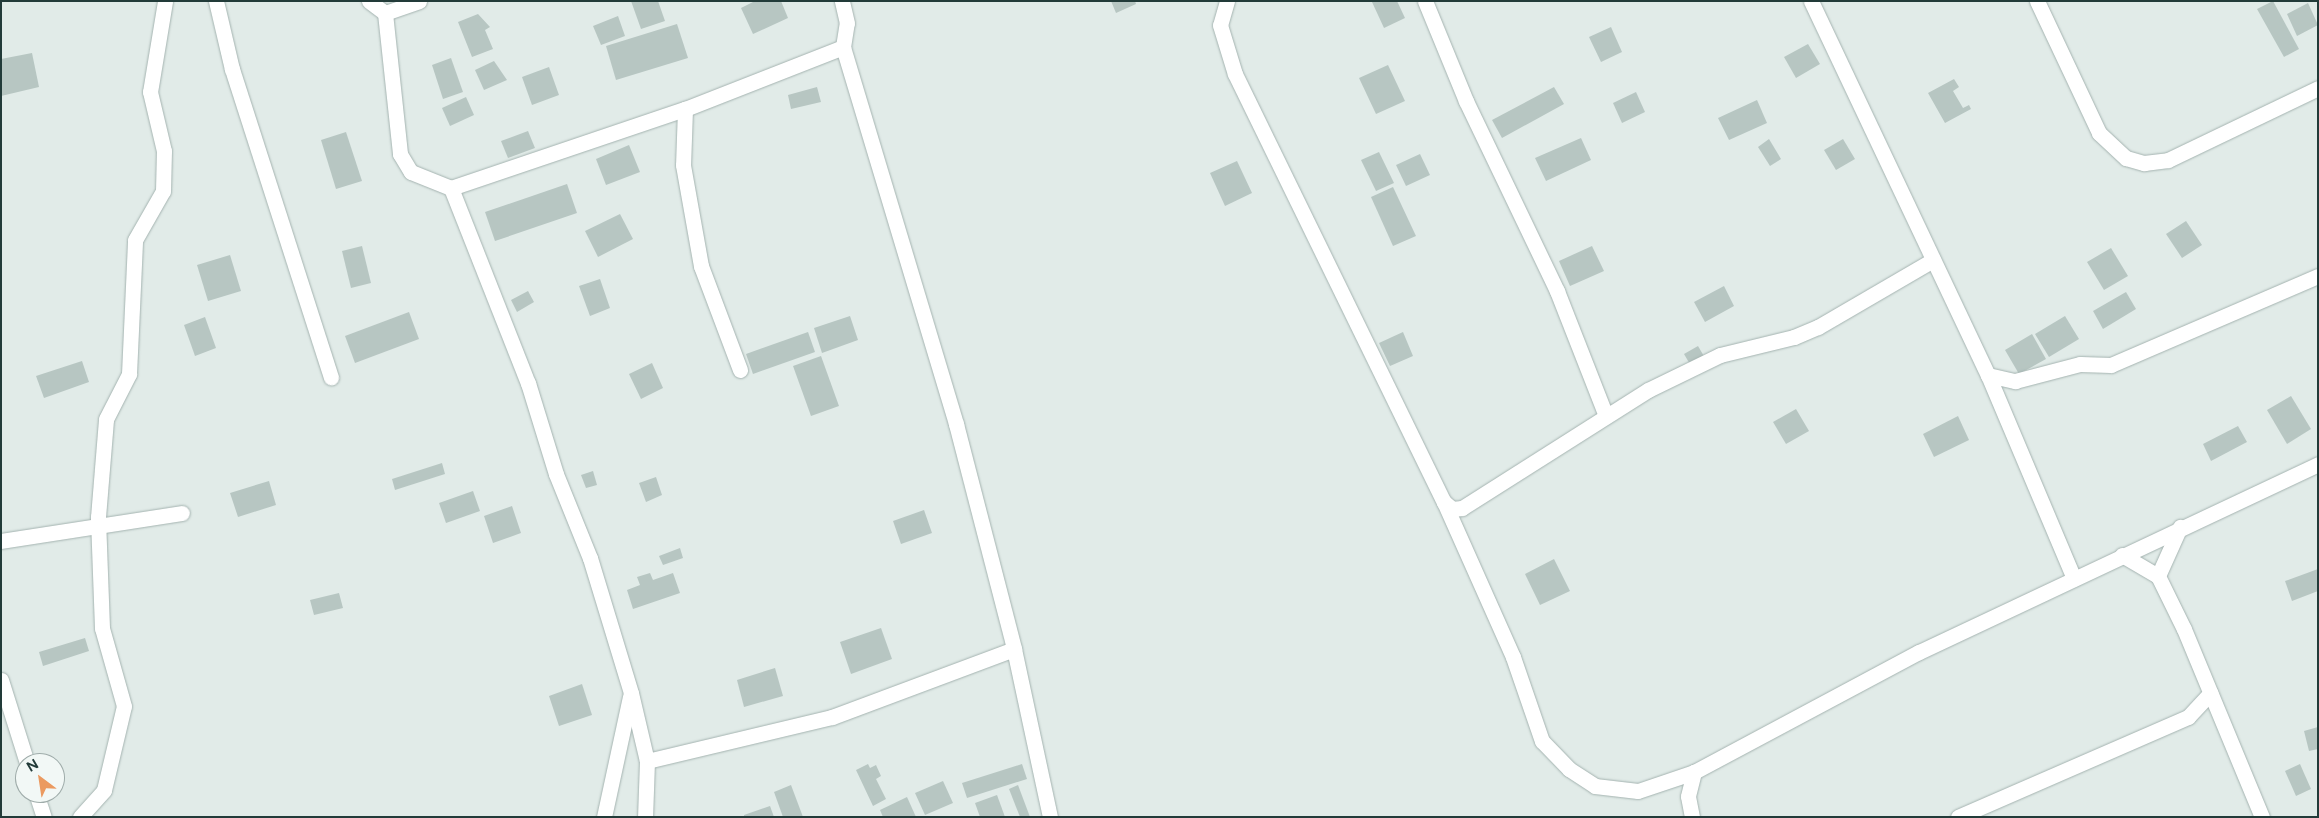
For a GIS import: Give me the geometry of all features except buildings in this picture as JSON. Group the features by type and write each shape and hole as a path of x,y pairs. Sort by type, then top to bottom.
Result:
{"street":[{"path":"80,817 104,790 124,706 102,628 98,526 106,419 129,374 135,240 163,191 164,150 150,92 165,1"},
{"path":"216,1 232,69 331,377"},
{"path":"369,1 385,13 400,154 411,172 451,188 685,109 843,47"},
{"path":"385,13 419,1"},
{"path":"842,1 847,23 843,47 956,424 1014,649 1050,817"},
{"path":"1227,1 1220,25 1235,74 1444,502 1513,657 1542,741 1569,768 1595,786 1638,791 1694,772 1920,652 2180,527 2318,464"},
{"path":"1425,1 1466,101 1557,291 1606,416"},
{"path":"1810,1 1988,375 2074,579"},
{"path":"2037,1 2100,133 2126,158 2144,163 2168,160 2318,88"},
{"path":"685,109 683,165 700,266 740,370"},
{"path":"451,188 542,421 631,693 647,761 645,817"},
{"path":"1444,502 1452,509 1462,508 1606,416 1720,355 1794,337 1818,326 1933,260"},
{"path":"1988,375 2015,381 2080,364 2111,365 2318,276"},
{"path":"1,541 182,513"},
{"path":"2158,576 2180,527"},
{"path":"2122,555 2158,576 2262,817"},
{"path":"647,761 832,717 1014,649"},
{"path":"1,680 24,753"},
{"path":"604,817 631,693"},
{"path":"1958,817 2188,717 2210,693"},
{"path":"1692,817 1688,796 1694,772"},
{"path":"39,803 44,817"}]}
